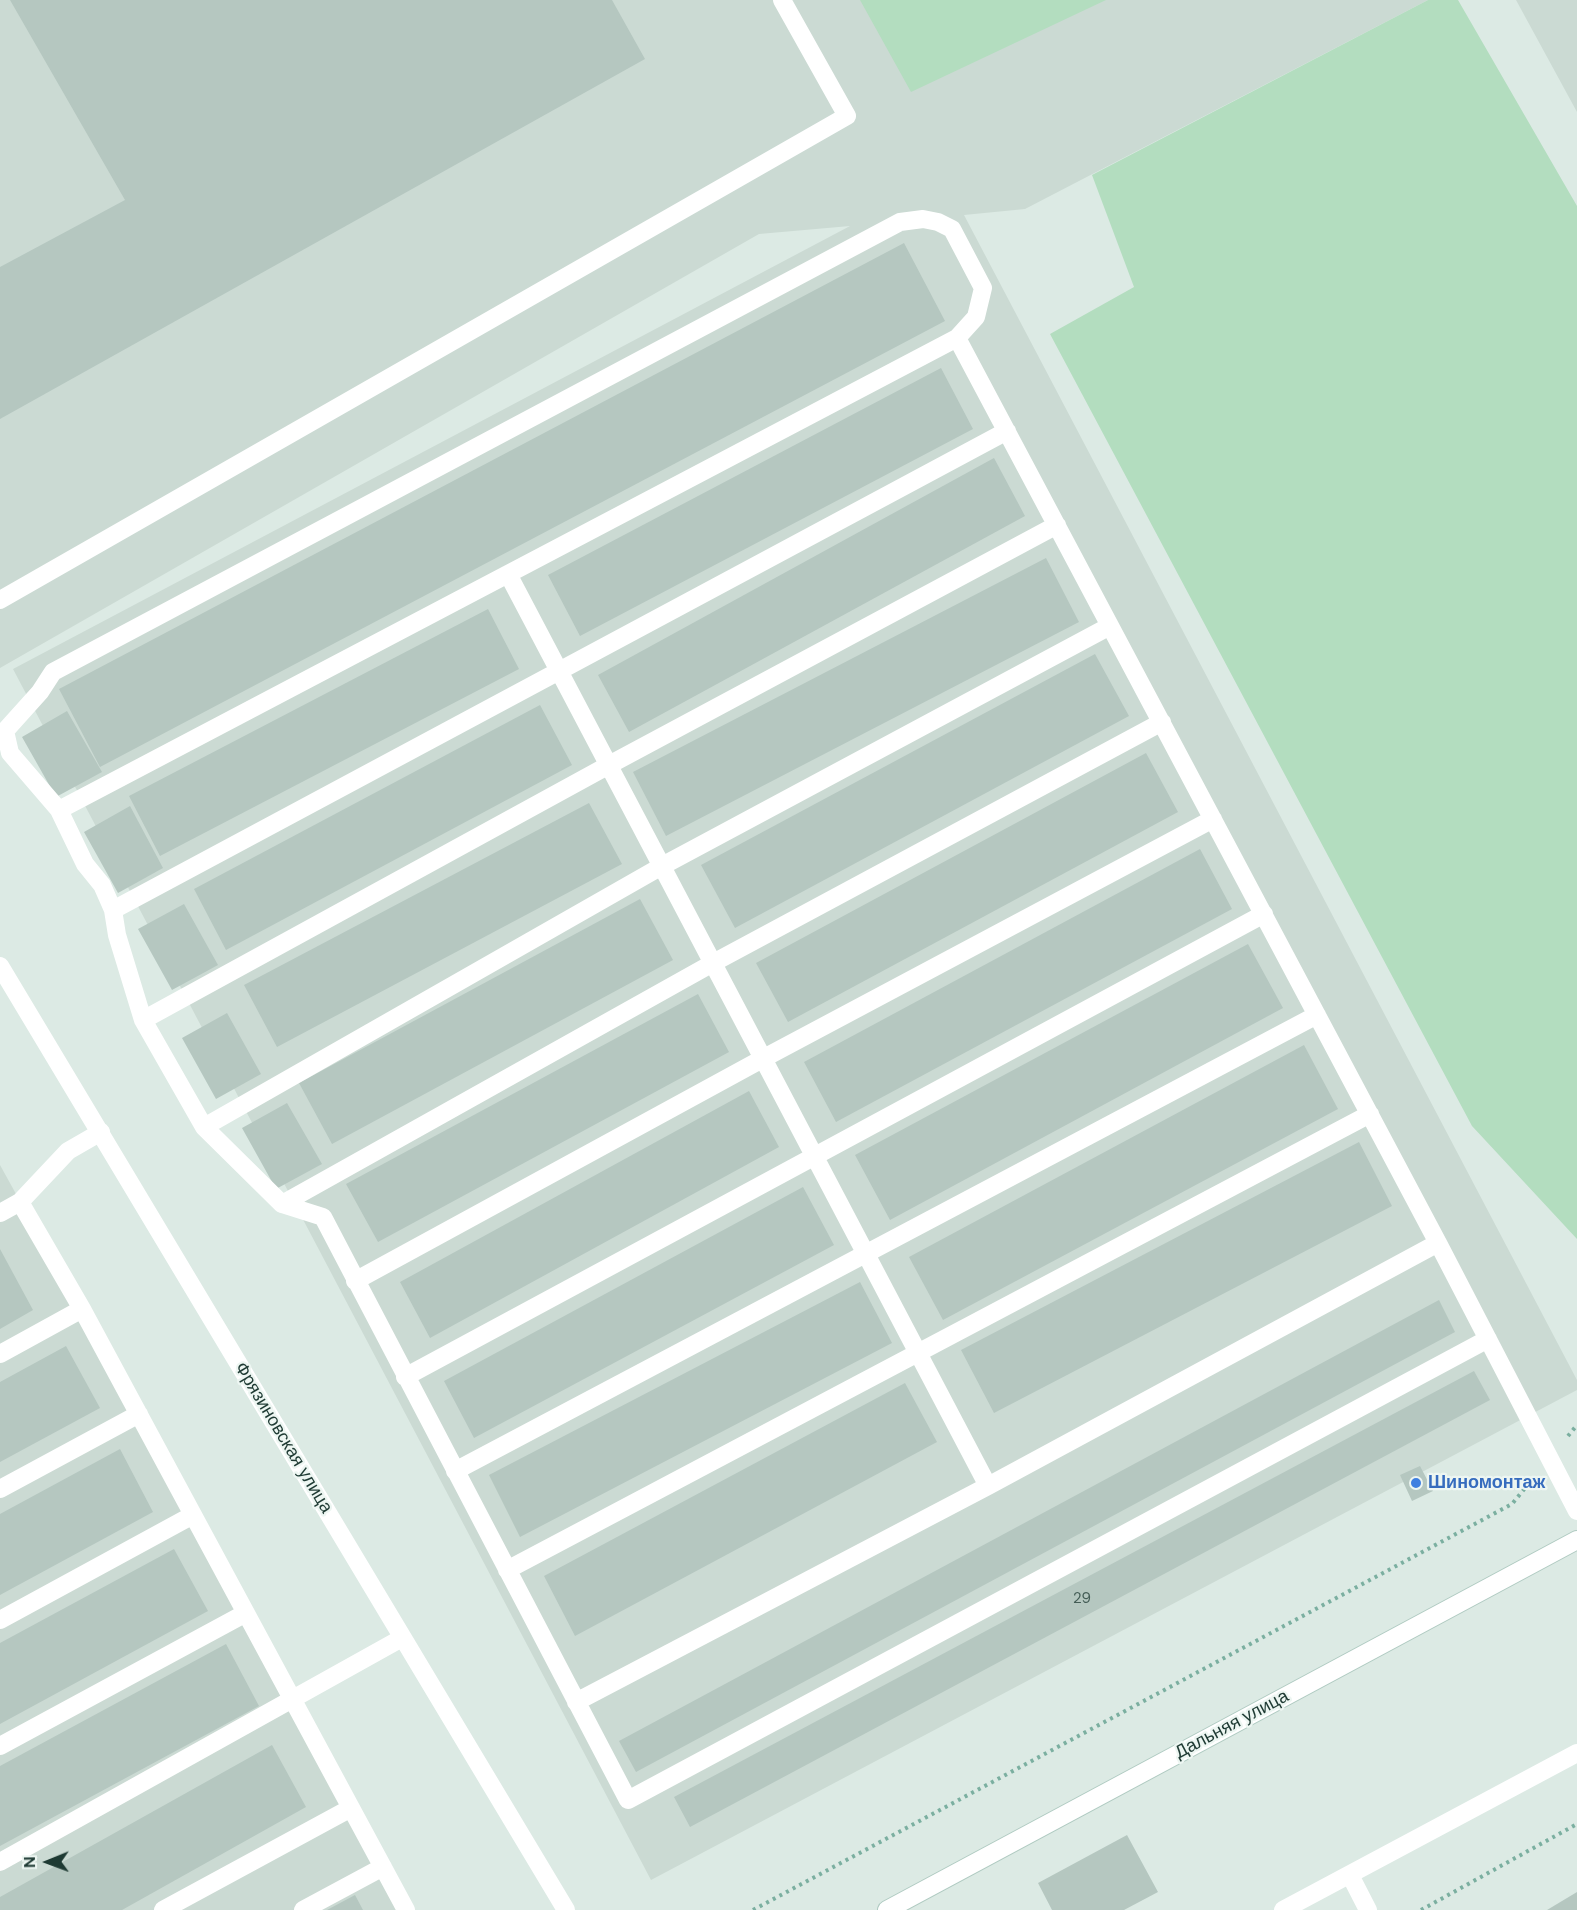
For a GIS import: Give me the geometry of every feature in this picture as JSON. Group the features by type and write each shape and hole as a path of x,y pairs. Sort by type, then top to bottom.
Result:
{"street":[{"path":"0,600 847,116 782,0"},
{"path":"59,810 957,338 976,317 983,288 952,229 938,222 923,219 900,222 53,672 40,692 5,731 10,753 59,810 86,864 102,885 113,910 117,935 143,1020 204,1126 282,1204 323,1217 628,1800 1488,1340"},
{"path":"957,338 1370,1114 1577,1511"},
{"path":"113,910 1007,431"},
{"path":"143,1020 609,765 1057,525"},
{"path":"508,574 988,1486"},
{"path":"204,1126 662,866 1110,626"},
{"path":"282,1204 713,963 1162,722"},
{"path":"355,1281 764,1058 1213,819"},
{"path":"405,1377 1264,914"},
{"name":"Фрязиновская улица","path":"0,966 566,1910"},
{"path":"455,1471 1317,1015"},
{"path":"507,1570 1370,1114"},
{"path":"0,1213 20,1202 68,1151 100,1132"},
{"path":"20,1202 82,1309 406,1910"},
{"path":"576,1702 988,1486 1438,1243"},
{"path":"0,1354 82,1309"},
{"path":"0,1489 139,1414"},
{"path":"0,1620 193,1515"},
{"name":"Дальняя улица","path":"887,1910 1577,1540"},
{"path":"0,1746 246,1614"},
{"path":"0,1862 402,1638"},
{"path":"1283,1910 1577,1753"},
{"path":"163,1910 351,1808"},
{"path":"303,1910 383,1867"},
{"path":"1350,1875 1368,1910"}],"path":[{"path":"753,1910 1512,1504 1577,1425"},
{"path":"1421,1910 1577,1824"}],"shaded area":[{"path":"0,0 1428,0 1025,209 964,215 1577,1380 1577,1390 651,1880 13,669 850,226 759,234 0,668"},
{"path":"1516,0 1577,0 1577,112"},
{"path":"0,1165 412,1910 0,1910"}],"green space":[{"path":"860,0 1106,0 911,92"},
{"path":"1428,0 1458,0 1577,206 1577,1239 1472,1126 1050,334 1134,287 1092,175"}],"building":[{"path":"10,0 612,0 645,59 0,419 0,267 125,200"},
{"path":"904,243 945,321 100,767 59,689"},
{"path":"941,368 973,429 580,636 548,575"},
{"path":"994,458 1025,516 629,732 598,675"},
{"path":"1046,558 1079,622 666,836 633,772"},
{"path":"488,609 519,669 160,856 129,796"},
{"path":"1095,654 1129,716 735,928 701,865"},
{"path":"540,705 572,765 226,950 194,889"},
{"path":"67,711 102,772 56,797 22,737"},
{"path":"1146,753 1178,812 788,1022 756,963"},
{"path":"589,803 622,864 277,1047 244,985"},
{"path":"130,806 163,868 118,893 84,832"},
{"path":"1200,849 1232,909 836,1122 804,1062"},
{"path":"640,899 673,960 332,1144 299,1083"},
{"path":"184,904 218,965 172,990 138,929"},
{"path":"1248,944 1283,1008 890,1220 855,1155"},
{"path":"698,994 729,1052 378,1242 346,1184"},
{"path":"227,1013 261,1074 216,1099 182,1038"},
{"path":"1304,1045 1338,1109 943,1320 909,1257"},
{"path":"749,1091 779,1147 430,1338 400,1282"},
{"path":"287,1103 322,1164 276,1189 242,1128"},
{"path":"1359,1142 1392,1206 994,1413 961,1350"},
{"path":"803,1187 834,1245 474,1438 444,1381"},
{"path":"0,1249 33,1310 0,1329"},
{"path":"860,1282 892,1343 520,1537 489,1475"},
{"path":"1439,1300 1455,1332 636,1772 619,1741"},
{"path":"66,1346 100,1408 0,1462 0,1382"},
{"path":"1474,1371 1490,1400 690,1827 674,1797"},
{"path":"905,1383 937,1442 575,1636 544,1576"},
{"path":"120,1449 153,1512 0,1595 0,1514"},
{"name":"Шиномонтаж","path":"1420,1466 1433,1491 1412,1501 1400,1475"},
{"path":"174,1549 208,1611 0,1724 0,1643"},
{"path":"226,1644 259,1706 0,1846 0,1766"},
{"path":"272,1745 306,1807 122,1910 0,1910 0,1897"},
{"path":"1127,1835 1158,1892 1124,1910 1052,1910 1038,1883"},
{"path":"1577,1892 1577,1910 1547,1910"},
{"path":"355,1895 363,1910 327,1910"}],"place":[{"name":"Шиномонтаж","path":"1416,1483"}]}
